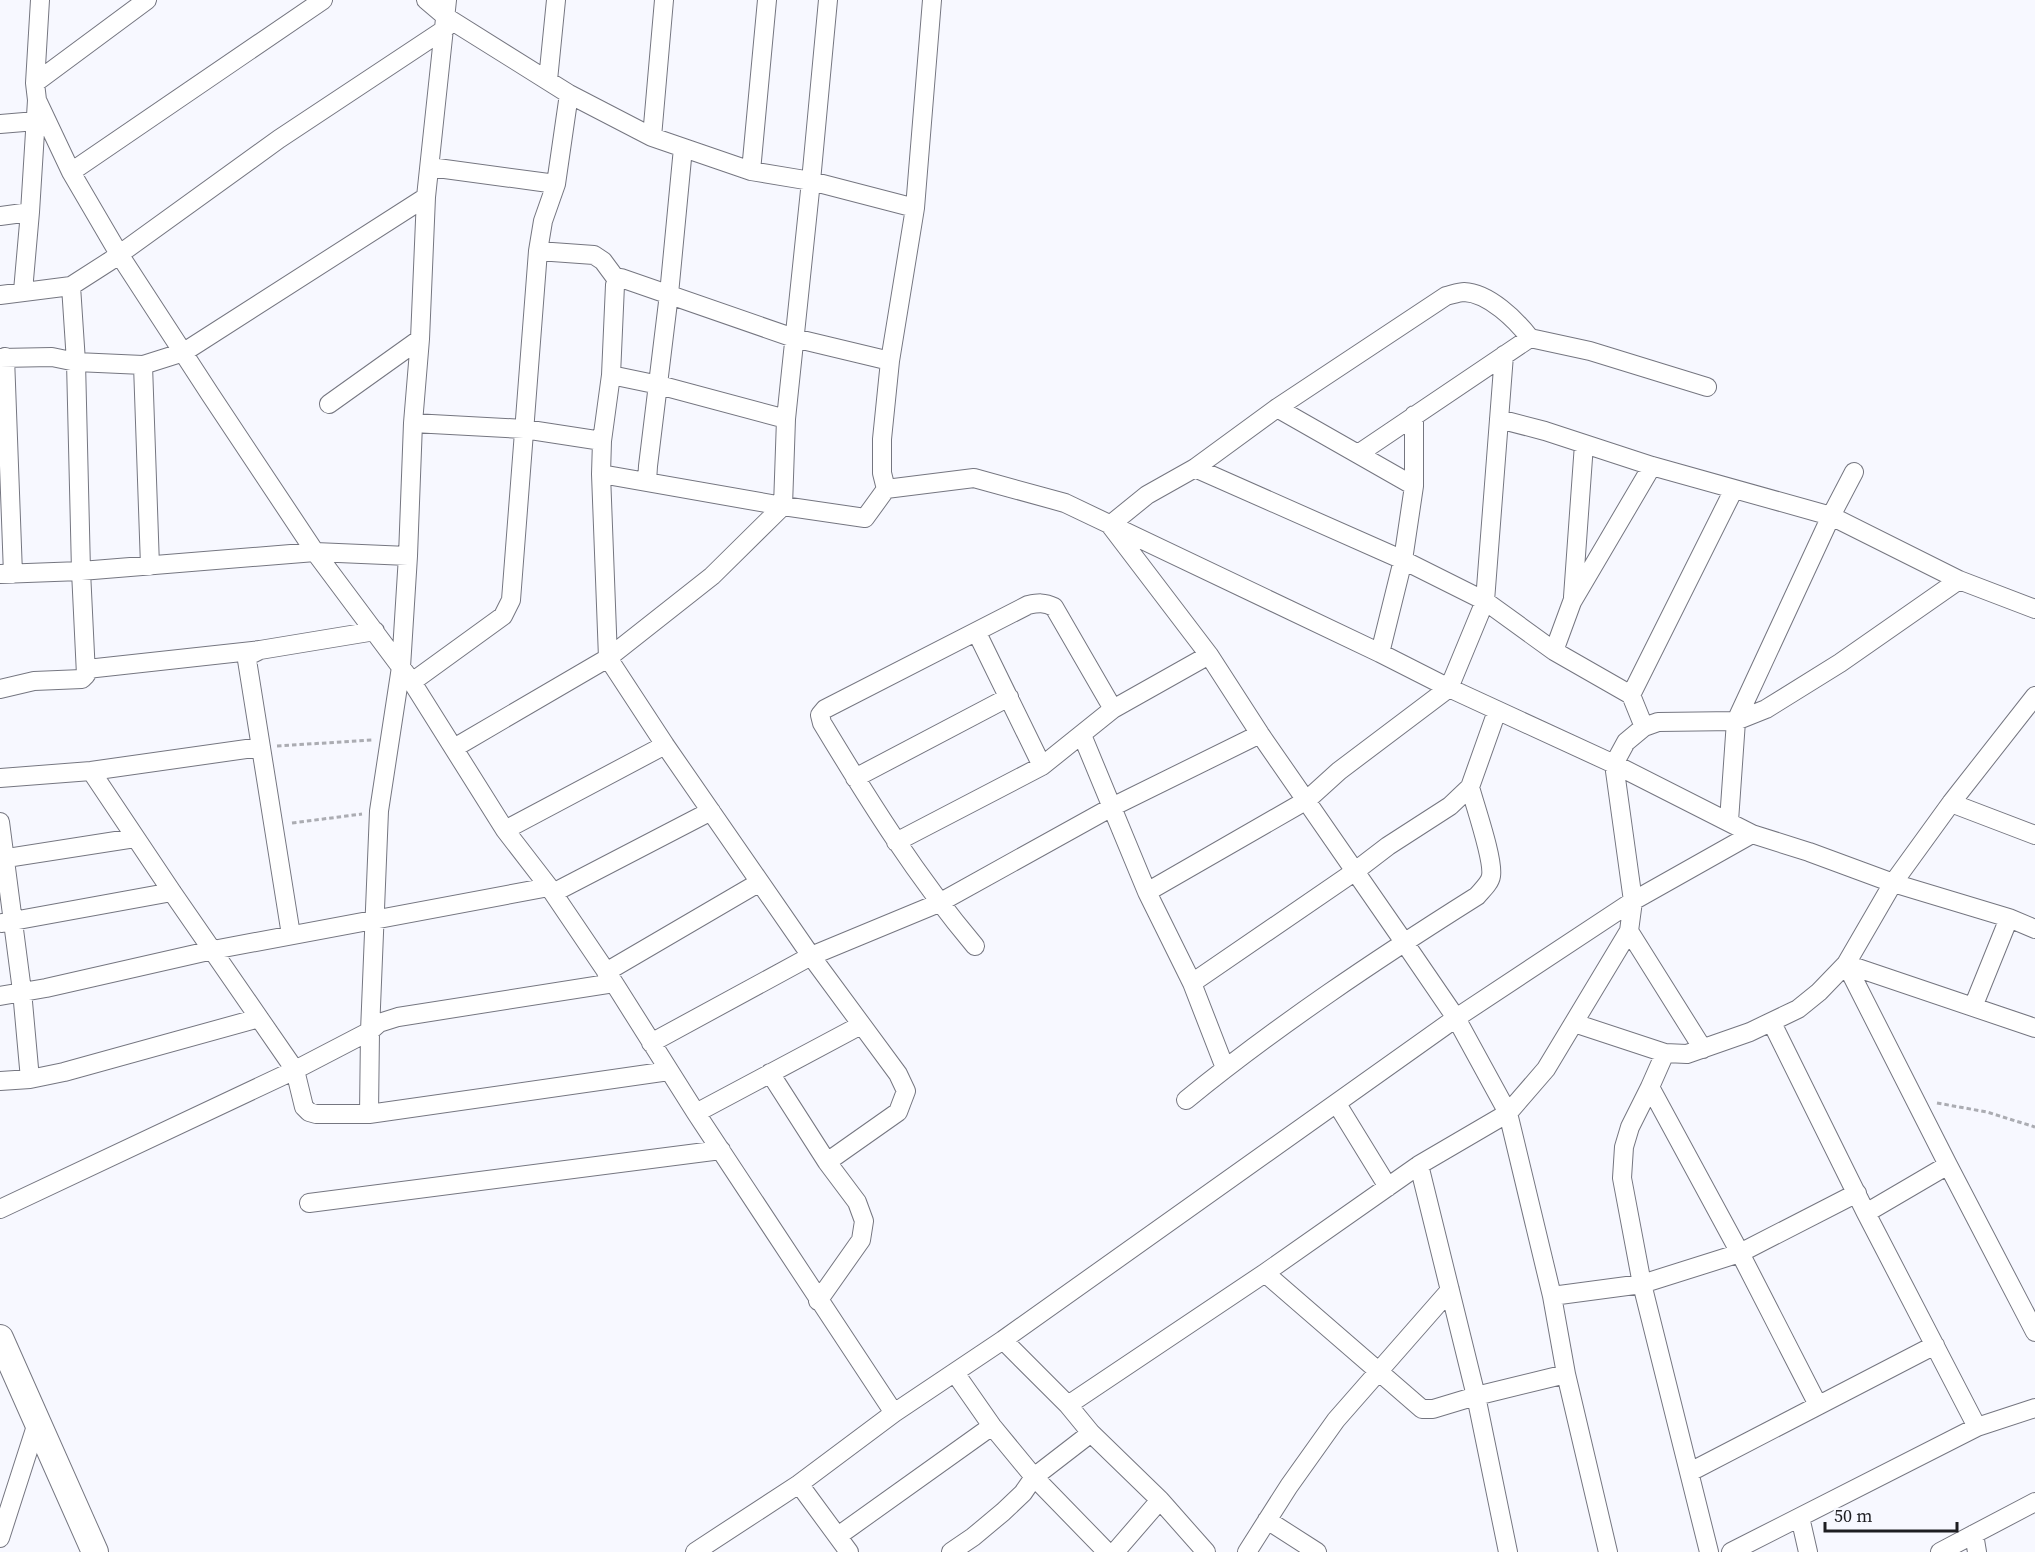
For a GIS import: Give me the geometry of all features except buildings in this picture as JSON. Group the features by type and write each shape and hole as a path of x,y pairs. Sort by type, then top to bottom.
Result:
{"main road":[{"path":"0,1338 95,1552"}],"street":[{"path":"23,291 36,121 40,0"},
{"path":"36,92 146,0"},
{"path":"71,172 323,0"},
{"path":"426,0 569,94 652,137 751,171 811,181 915,208"},
{"path":"548,80 556,0"},
{"path":"652,137 664,0"},
{"path":"751,171 767,0"},
{"path":"454,748 608,658 712,576 783,506 786,419 828,0"},
{"path":"886,489 882,473 882,439 890,361 915,208 932,0"},
{"path":"369,1114 379,811 400,667 408,556 412,423 420,339 426,197 446,15"},
{"path":"0,295 71,286 279,139 446,15"},
{"path":"36,92 71,172 119,254 315,552 412,682 505,830 551,890 610,977 696,1113 894,1413"},
{"path":"412,682 503,616 511,600 538,251 543,221 556,184 569,94"},
{"path":"0,124 36,121"},
{"path":"648,482 683,148"},
{"path":"430,167 556,184"},
{"path":"408,556 315,552 81,571 7,574 2,357 52,357 76,362 142,365 184,352 426,197"},
{"path":"0,216 30,212"},
{"path":"538,251 594,255 603,261 617,280 611,375 602,441 601,474 608,658 665,745 811,956 898,1074 906,1091 898,1112 827,1162"},
{"path":"617,280 626,278 794,338 890,361"},
{"path":"0,689 34,681 82,679 86,675 76,362 71,286"},
{"path":"1110,525 1146,495 1195,468 1277,408 1446,296 1464,292 1489,300 1518,322 1530,338 1590,351 1707,387"},
{"path":"1358,454 1530,338"},
{"path":"328,404 420,339"},
{"path":"1147,892 1307,800 1339,771 1449,688 1485,601 1504,355"},
{"path":"142,365 150,566"},
{"path":"611,375 659,385 786,419"},
{"path":"1277,408 1414,486"},
{"path":"1380,653 1403,560 1414,486 1414,415"},
{"path":"1499,419 1652,466 1831,516 1959,580 2035,609"},
{"path":"412,423 524,429 602,441"},
{"path":"1572,602 1584,444"},
{"path":"1554,651 1572,602 1652,466"},
{"path":"1195,468 1403,560 1485,601 1554,651 1631,695 1644,727"},
{"path":"1730,821 1737,721 1831,516 1854,472"},
{"path":"601,474 865,518 886,489 974,478 1065,503 1497,711 1614,764 1752,834 1893,883 2009,918 2035,929"},
{"path":"1631,695 1734,489"},
{"path":"1110,525 1209,655 1260,734 1456,1018 1508,1113 1552,1296 1566,1374 1608,1552"},
{"path":"1068,1405 1419,1166 1508,1113 1546,1069 1629,931 1633,901 1614,764 1626,742 1644,727 1658,722 1737,721 1766,709 1840,663 1959,580"},
{"path":"975,946 939,903 896,842 855,778 819,715 825,709 1028,605 1046,603 1054,607 1113,709"},
{"path":"87,669 260,650 375,631"},
{"path":"977,633 1042,766"},
{"path":"260,650 247,660 291,935"},
{"path":"896,842 1042,766 1113,709 1209,655"},
{"path":"1574,1023 1665,1053 1687,1054 1772,1023 1798,1009 1819,992 1846,964 1893,883 1951,803 2035,696"},
{"path":"855,778 1009,697"},
{"path":"1192,982 1354,872 1388,846 1450,806 1470,787 1497,711"},
{"path":"651,1042 811,956 939,903 1112,807 1260,734"},
{"path":"1082,735 1147,892 1192,982 1225,1068"},
{"path":"505,830 665,745"},
{"path":"0,778 91,771 261,747"},
{"path":"91,771 295,1070 304,1107 309,1112 369,1114 669,1071"},
{"path":"1186,1100 1225,1068 1404,942 1477,896 1491,877 1489,857 1470,787"},
{"path":"1951,803 2035,835"},
{"path":"0,996 376,918 551,890 711,812"},
{"path":"0,822 6,923 22,991 30,1079"},
{"path":"695,1552 799,1484 894,1413 1003,1340 1456,1018 1633,901 1752,834"},
{"path":"3,859 135,838"},
{"path":"0,1209 295,1070 370,1031 379,1023 398,1017 610,977 760,882"},
{"path":"6,923 172,892"},
{"path":"1973,1007 2009,918"},
{"path":"1629,931 1703,1049"},
{"path":"1846,964 2035,1028"},
{"path":"1846,964 2035,1332"},
{"path":"0,1082 64,1072 260,1018"},
{"path":"1772,1023 1866,1213 1977,1427"},
{"path":"696,1113 861,1024"},
{"path":"1665,1053 1630,1127 1624,1147 1622,1178 1642,1284 1709,1552"},
{"path":"770,1073 827,1162 857,1202 864,1221 861,1240 818,1300"},
{"path":"1650,1087 1740,1253 1818,1405"},
{"path":"1337,1104 1388,1187"},
{"path":"309,1203 721,1150"},
{"path":"1866,1213 1948,1165"},
{"path":"1419,1166 1476,1396 1508,1552"},
{"path":"1552,1296 1642,1284 1740,1253 1857,1193"},
{"path":"1265,1273 1422,1409 1434,1409 1476,1396 1566,1374"},
{"path":"1247,1552 1336,1420 1450,1290"},
{"path":"1003,1340 1068,1405 1091,1433 1160,1500 1206,1552"},
{"path":"1690,1472 1935,1345"},
{"path":"955,1373 992,1426 1034,1477 1107,1552"},
{"path":"1731,1552 1977,1427 2035,1408"},
{"path":"0,1538 37,1423"},
{"path":"838,1536 992,1426"},
{"path":"951,1552 1003,1512 1023,1493 1034,1477 1091,1433"},
{"path":"799,1484 849,1552"},
{"path":"1115,1552 1160,1500"},
{"path":"1940,1552 1975,1543 2035,1502"},
{"path":"1800,1517 1808,1552"},
{"path":"1267,1520 1317,1552"}],"path":[{"path":"261,747 389,739"},
{"path":"274,825 379,811"},
{"path":"1915,1099 1987,1112 2035,1127"}]}
